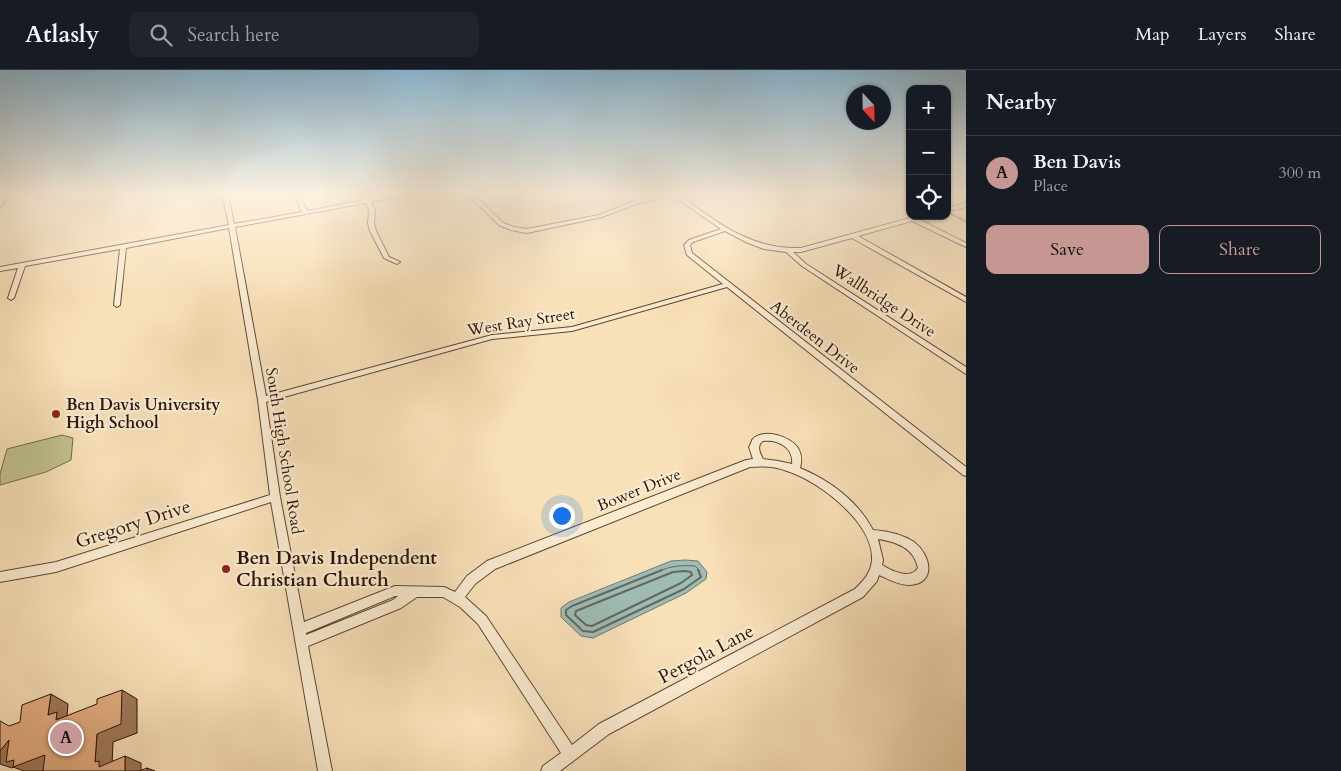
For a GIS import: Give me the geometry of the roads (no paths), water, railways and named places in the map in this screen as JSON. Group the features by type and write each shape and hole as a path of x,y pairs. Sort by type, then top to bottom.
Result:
{"street":[{"path":"0,269 228,227"},
{"name":"South High School Road","path":"232,227 262,400 275,497 325,771"},
{"path":"371,227 387,258 397,262"},
{"path":"507,227 532,230 548,227"},
{"path":"726,228 760,246 789,252 886,227"},
{"path":"929,227 966,245"},
{"name":"Aberdeen Drive","path":"726,228 696,238 689,243 687,248 691,257 966,472"},
{"path":"853,236 966,300"},
{"path":"116,305 123,247"},
{"name":"Wallbridge Drive","path":"789,252 802,264 966,372"},
{"path":"11,298 22,265"},
{"name":"West Ray Street","path":"262,400 492,337 572,329 727,285"},
{"path":"759,462 754,448 755,443 760,439 771,438 784,441 794,451 797,457 795,470"},
{"name":"Bower Drive","path":"458,598 470,580 491,565 743,465 759,462 779,464 824,485 860,518 871,534"},
{"name":"Gregory Drive","path":"0,577 56,567 275,497"},
{"path":"871,534 893,537 908,544 920,556 924,569 921,576 906,580 878,570 878,553 871,534"},
{"name":"Pergola Lane","path":"548,771 604,729 859,593 871,583 878,570"},
{"path":"300,629 396,591 444,592 458,598 472,608 484,623 570,754"},
{"path":"302,643 397,604 416,591"}],"water":[{"path":"671,561 698,561 707,572 706,579 686,593 593,638 581,636 561,617 561,608 569,602"}],"place":[{"name":"Ben Davis University High School","path":"56,414"},
{"name":"Ben Davis Independent Christian Church","path":"226,569"},
{"name":"Ben Davis","path":"66,738"}]}
